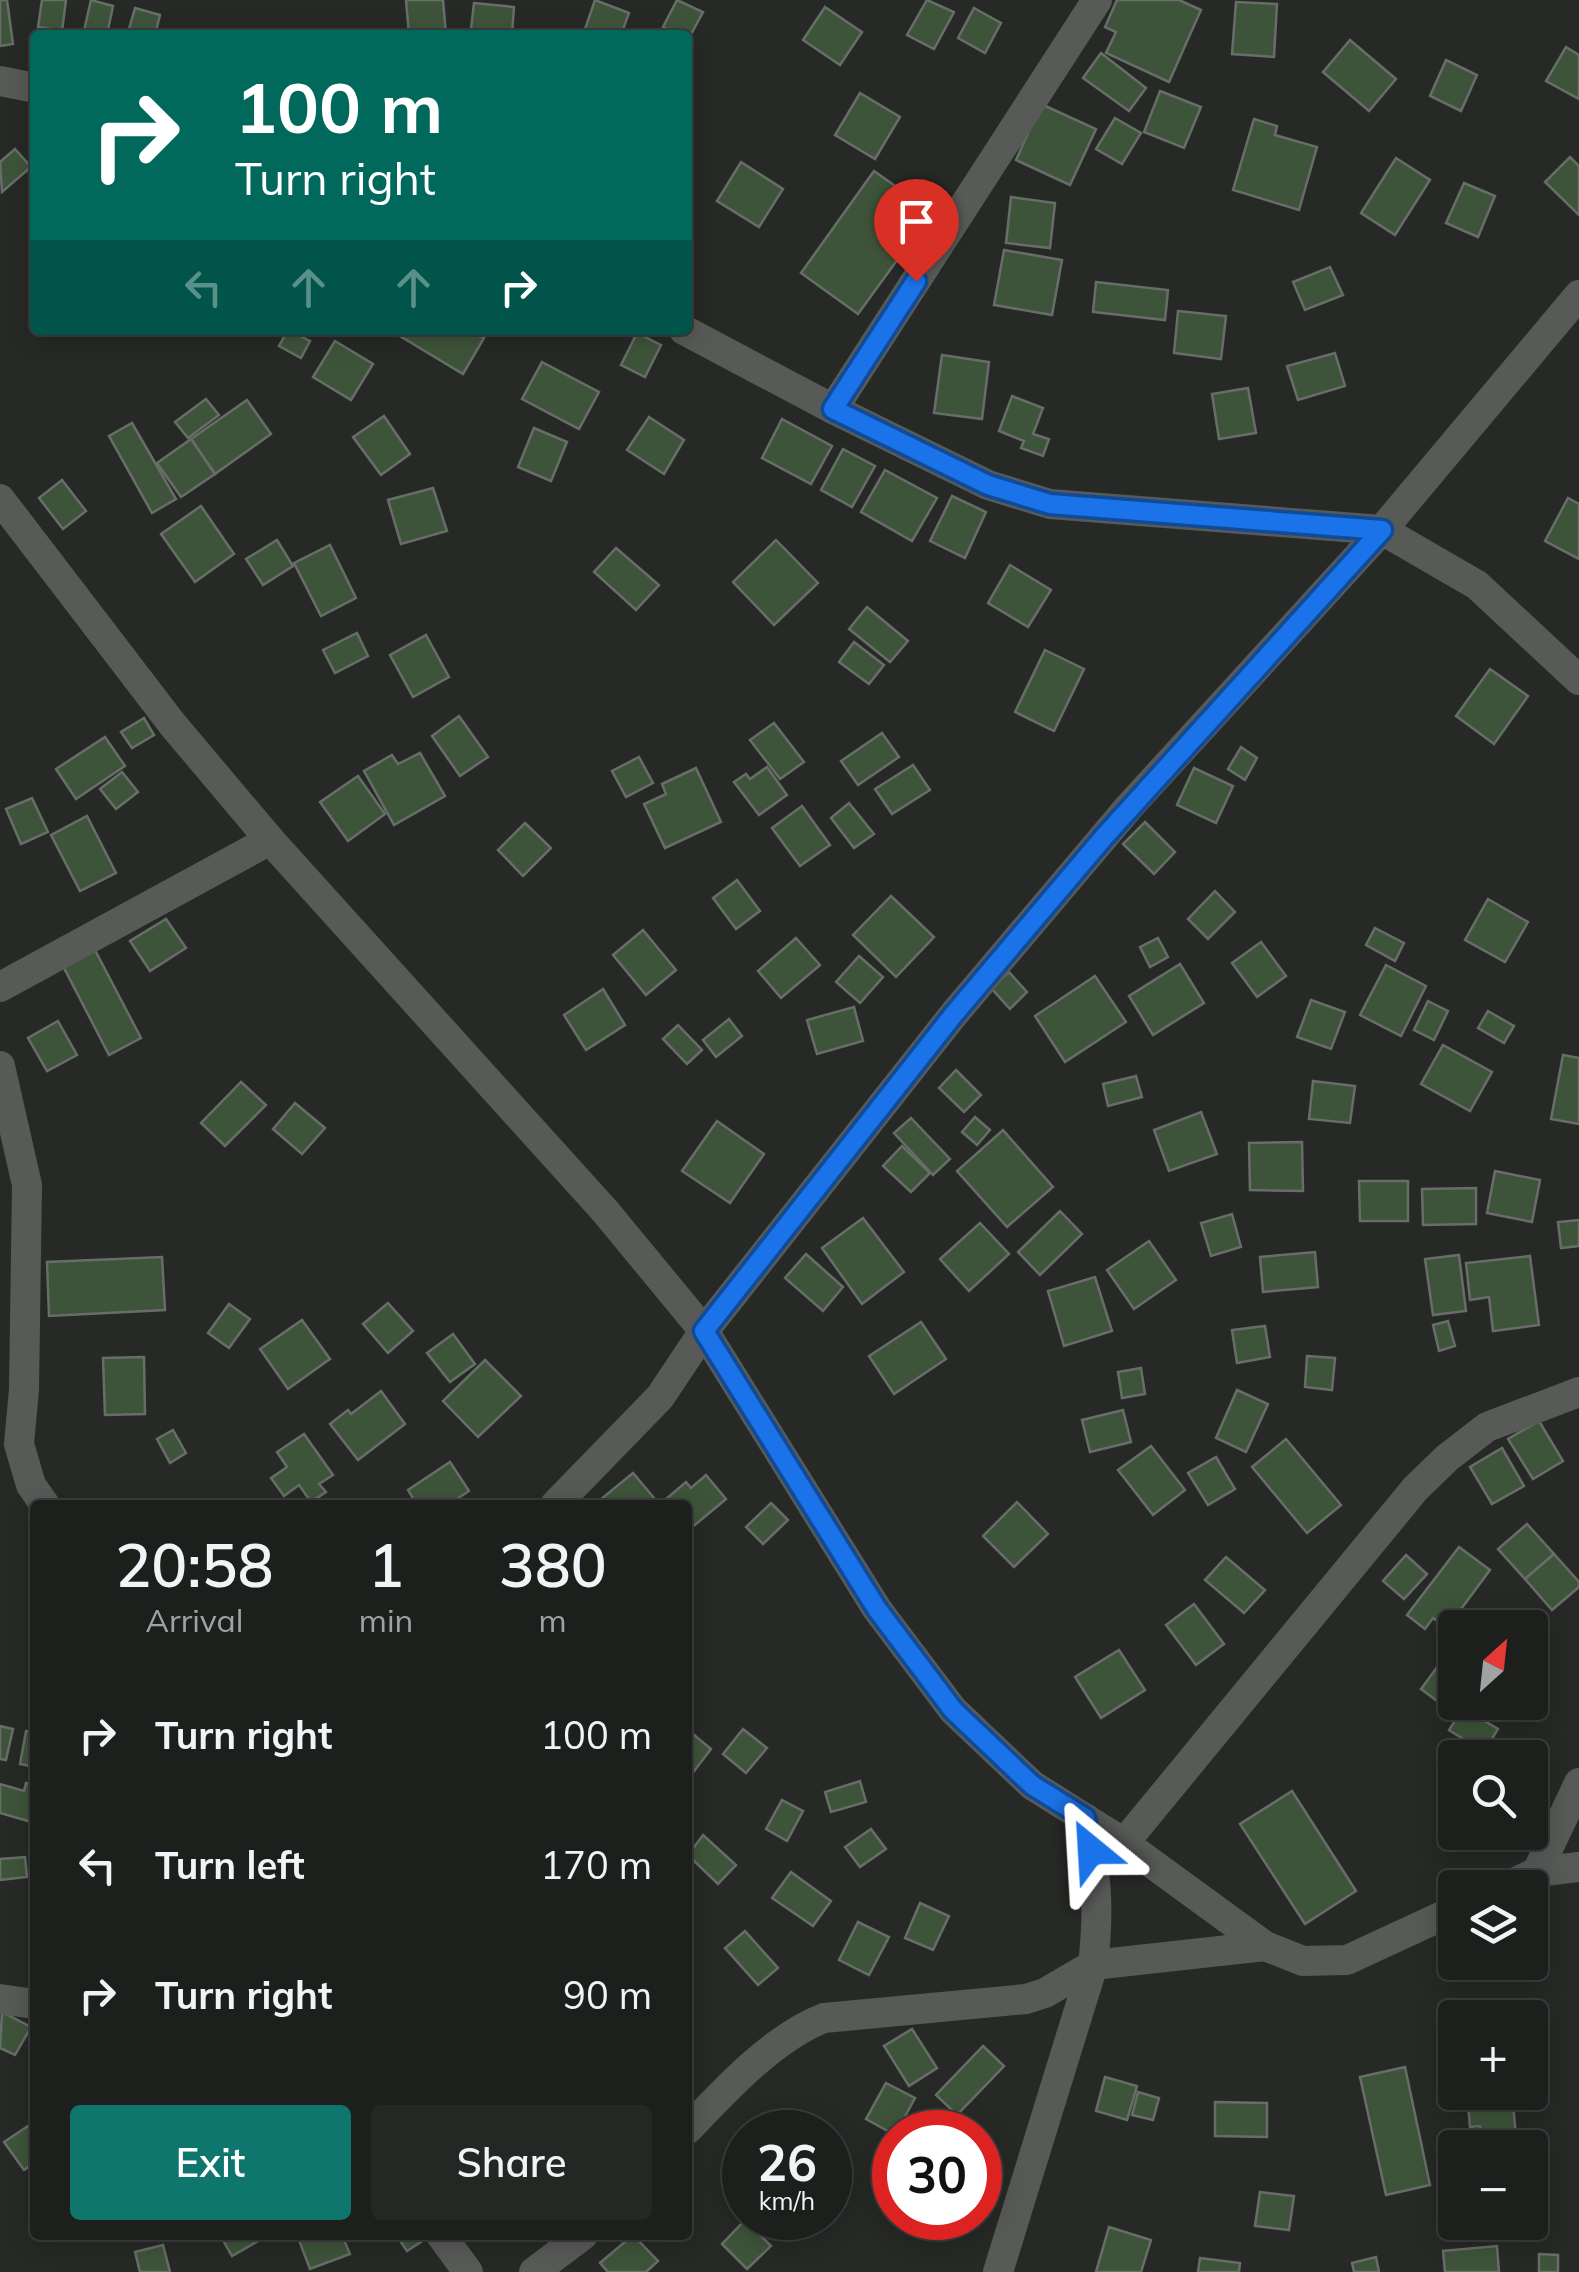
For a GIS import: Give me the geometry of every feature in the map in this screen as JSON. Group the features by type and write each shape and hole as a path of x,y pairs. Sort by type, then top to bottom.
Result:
{"street":[{"path":"833,409 1097,0"},
{"path":"0,81 30,87"},
{"path":"560,1500 660,1397 704,1331 954,1014 1092,852 1382,530 1579,294"},
{"path":"692,334 988,485 1050,504 1382,530 1476,584 1579,680"},
{"path":"0,500 173,725 270,840 605,1211 704,1331 877,1609 953,1710 1032,1785 1124,1843 1265,1946 1303,1961 1347,1960 1438,1918"},
{"path":"0,987 270,840"},
{"path":"0,1066 27,1184 20,1444 31,1485 42,1500"},
{"path":"1124,1843 1415,1490 1447,1458 1486,1427 1579,1392"},
{"path":"1538,1870 1579,1784"},
{"path":"998,2272 1093,1965 1098,1882 1085,1818"},
{"path":"1548,1870 1579,1866"},
{"path":"692,2125 798,2028 824,2018 1026,1999 1045,1993 1093,1965 1265,1946"},
{"path":"0,1999 30,2003"},
{"path":"445,2240 468,2272"},
{"path":"534,2272 576,2240"}],"building":[{"path":"0,0 7,0 13,44 0,46"},
{"path":"42,0 66,0 62,30 38,27"},
{"path":"91,0 113,6 108,30 84,30"},
{"path":"406,0 443,0 446,30 409,30"},
{"path":"595,0 629,13 623,30 585,30"},
{"path":"677,0 703,12 692,33 663,27"},
{"path":"927,0 954,12 934,49 907,35"},
{"path":"1117,0 1179,0 1201,10 1169,82 1106,53 1116,32 1105,27"},
{"path":"1236,2 1277,4 1274,57 1232,54"},
{"path":"474,3 514,7 512,30 471,29"},
{"path":"825,7 862,32 840,65 803,40"},
{"path":"135,8 160,15 156,30 129,29"},
{"path":"974,8 1001,23 985,53 958,38"},
{"path":"1350,40 1396,79 1369,111 1323,72"},
{"path":"1566,47 1579,55 1579,99 1546,81"},
{"path":"1101,53 1146,88 1129,111 1083,78"},
{"path":"1446,60 1477,75 1461,111 1430,96"},
{"path":"1160,91 1201,107 1184,148 1144,132"},
{"path":"860,93 900,117 875,159 835,135"},
{"path":"1041,104 1096,129 1070,185 1016,160"},
{"path":"1115,118 1141,133 1122,164 1096,149"},
{"path":"1254,119 1277,126 1275,135 1317,147 1299,210 1233,190"},
{"path":"15,149 30,168 2,192 0,162"},
{"path":"1570,157 1579,166 1579,215 1545,182"},
{"path":"1396,158 1430,180 1395,235 1361,213"},
{"path":"741,162 783,189 759,227 717,201"},
{"path":"874,171 932,212 858,314 801,273"},
{"path":"1464,183 1495,196 1478,237 1446,223"},
{"path":"1011,197 1055,203 1050,248 1006,243"},
{"path":"1004,250 1062,260 1052,315 994,305"},
{"path":"1330,267 1343,295 1305,310 1293,282"},
{"path":"1096,282 1168,290 1165,320 1093,312"},
{"path":"1178,311 1226,316 1221,359 1174,353"},
{"path":"285,335 298,335 310,341 301,358 279,346"},
{"path":"479,335 484,338 463,374 400,336"},
{"path":"636,335 661,345 645,377 621,365"},
{"path":"335,341 373,364 351,400 313,377"},
{"path":"1335,353 1345,386 1298,400 1287,366"},
{"path":"942,355 989,362 982,419 934,413"},
{"path":"542,362 599,392 579,429 522,399"},
{"path":"1248,388 1256,433 1219,439 1212,394"},
{"path":"1012,396 1043,408 1033,434 1049,439 1043,456 1021,448 1024,441 999,431"},
{"path":"206,399 219,415 188,438 175,422"},
{"path":"247,400 271,434 215,474 191,439"},
{"path":"384,416 410,454 381,475 353,437"},
{"path":"649,417 684,440 664,474 627,450"},
{"path":"782,419 832,446 811,484 762,458"},
{"path":"132,423 176,499 152,513 109,436"},
{"path":"534,428 567,442 551,481 518,467"},
{"path":"191,439 215,474 181,497 157,463"},
{"path":"843,449 875,466 852,507 821,490"},
{"path":"885,470 937,498 912,541 861,512"},
{"path":"62,480 86,511 63,529 39,498"},
{"path":"433,488 447,531 401,544 388,500"},
{"path":"952,496 986,512 965,558 930,541"},
{"path":"1568,498 1579,504 1579,559 1545,541"},
{"path":"201,506 234,554 195,582 161,534"},
{"path":"277,540 293,566 263,585 246,559"},
{"path":"776,540 818,583 774,625 733,582"},
{"path":"330,545 356,598 321,616 294,563"},
{"path":"616,548 659,585 636,610 594,572"},
{"path":"1010,565 1051,590 1028,627 988,603"},
{"path":"867,607 908,641 890,662 849,629"},
{"path":"357,633 368,656 335,673 323,650"},
{"path":"426,635 449,677 413,697 390,655"},
{"path":"854,642 884,665 869,684 839,662"},
{"path":"1045,650 1084,669 1054,731 1015,712"},
{"path":"1490,669 1528,696 1494,744 1456,716"},
{"path":"459,716 488,757 460,776 432,736"},
{"path":"144,718 154,735 132,748 121,732"},
{"path":"774,723 804,762 780,779 750,740"},
{"path":"882,733 899,757 858,785 841,761"},
{"path":"105,737 125,766 76,799 56,769"},
{"path":"1241,747 1257,758 1245,780 1228,769"},
{"path":"420,753 445,796 394,825 364,771 392,755 398,764"},
{"path":"639,757 653,783 626,797 612,771"},
{"path":"913,765 930,790 892,814 875,789"},
{"path":"767,767 787,795 759,815 734,782 746,774 750,779"},
{"path":"696,768 721,822 665,848 644,804 666,794 662,784"},
{"path":"1194,768 1233,786 1216,823 1177,805"},
{"path":"122,772 138,792 116,809 100,789"},
{"path":"358,776 385,814 348,841 320,802"},
{"path":"32,798 48,832 21,844 6,809"},
{"path":"849,803 874,834 854,848 831,818"},
{"path":"802,806 830,845 800,866 772,828"},
{"path":"87,816 116,873 80,891 51,835"},
{"path":"1145,822 1175,852 1154,874 1123,844"},
{"path":"525,823 551,848 523,876 498,850"},
{"path":"737,880 760,911 736,929 713,898"},
{"path":"1215,891 1235,912 1208,939 1188,919"},
{"path":"891,896 934,937 896,977 853,935"},
{"path":"1488,899 1528,922 1505,962 1465,940"},
{"path":"166,919 186,948 150,971 130,941"},
{"path":"1375,928 1404,943 1395,961 1366,945"},
{"path":"643,930 676,970 646,995 613,955"},
{"path":"796,938 820,965 781,998 758,971"},
{"path":"1158,938 1168,957 1150,967 1140,947"},
{"path":"1261,942 1286,976 1257,997 1232,963"},
{"path":"95,950 141,1038 109,1055 63,966"},
{"path":"859,956 883,977 860,1003 836,982"},
{"path":"1180,964 1204,1003 1153,1035 1129,996"},
{"path":"1386,965 1426,986 1401,1036 1360,1015"},
{"path":"1009,972 1027,992 1010,1009 991,988"},
{"path":"1095,976 1126,1022 1065,1062 1035,1016"},
{"path":"603,989 625,1025 586,1050 564,1015"},
{"path":"1311,1000 1345,1012 1331,1049 1297,1037"},
{"path":"1428,1001 1448,1011 1434,1040 1414,1030"},
{"path":"854,1007 863,1041 817,1054 807,1020"},
{"path":"1488,1011 1514,1026 1504,1043 1478,1028"},
{"path":"729,1019 742,1036 716,1057 703,1040"},
{"path":"58,1021 77,1055 47,1071 28,1038"},
{"path":"678,1025 702,1050 687,1064 663,1039"},
{"path":"1443,1045 1492,1072 1470,1111 1421,1084"},
{"path":"1563,1055 1579,1058 1579,1124 1551,1119"},
{"path":"956,1070 981,1095 964,1112 939,1088"},
{"path":"1136,1076 1142,1097 1108,1106 1103,1084"},
{"path":"1313,1081 1355,1086 1350,1123 1309,1119"},
{"path":"241,1082 266,1105 225,1146 201,1123"},
{"path":"295,1103 325,1128 302,1154 273,1129"},
{"path":"1201,1112 1217,1154 1169,1171 1154,1130"},
{"path":"975,1117 990,1130 977,1145 962,1132"},
{"path":"911,1118 950,1159 933,1175 894,1133"},
{"path":"717,1121 764,1154 730,1203 682,1171"},
{"path":"1003,1130 1053,1187 1007,1227 957,1171"},
{"path":"1302,1142 1303,1191 1250,1190 1249,1143"},
{"path":"902,1146 930,1173 911,1192 883,1166"},
{"path":"1495,1171 1540,1180 1532,1222 1487,1213"},
{"path":"1359,1181 1408,1181 1408,1221 1360,1221"},
{"path":"1476,1188 1476,1224 1423,1225 1422,1189"},
{"path":"1060,1211 1082,1234 1040,1275 1018,1252"},
{"path":"1232,1214 1241,1247 1211,1256 1201,1223"},
{"path":"863,1218 904,1272 862,1304 822,1248"},
{"path":"1579,1220 1579,1246 1561,1248 1558,1222"},
{"path":"980,1223 1009,1254 969,1291 940,1259"},
{"path":"1149,1241 1176,1280 1134,1309 1107,1270"},
{"path":"1315,1252 1318,1287 1263,1292 1260,1257"},
{"path":"806,1254 843,1287 823,1311 785,1278"},
{"path":"1459,1255 1466,1311 1433,1315 1425,1259"},
{"path":"1530,1256 1539,1325 1493,1331 1489,1297 1470,1300 1466,1263"},
{"path":"162,1257 165,1310 49,1316 47,1262"},
{"path":"1095,1277 1112,1331 1064,1346 1048,1291"},
{"path":"388,1303 413,1331 388,1353 363,1324"},
{"path":"229,1304 250,1319 229,1348 208,1333"},
{"path":"302,1320 330,1359 288,1389 260,1349"},
{"path":"1448,1321 1455,1346 1439,1351 1433,1325"},
{"path":"921,1322 946,1359 894,1394 869,1356"},
{"path":"1265,1326 1270,1357 1237,1363 1232,1330"},
{"path":"453,1334 475,1364 450,1382 427,1353"},
{"path":"1307,1356 1335,1358 1332,1390 1305,1387"},
{"path":"144,1357 145,1414 105,1415 103,1358"},
{"path":"485,1360 521,1396 478,1437 443,1401"},
{"path":"1141,1368 1145,1394 1122,1398 1118,1372"},
{"path":"1237,1390 1268,1404 1246,1452 1216,1438"},
{"path":"381,1391 405,1424 358,1460 330,1424 348,1410 351,1414"},
{"path":"1123,1410 1131,1442 1090,1452 1082,1420"},
{"path":"1539,1421 1563,1461 1533,1479 1508,1439"},
{"path":"173,1430 186,1453 170,1463 157,1439"},
{"path":"304,1434 333,1475 319,1484 326,1492 310,1500 299,1485 284,1496 271,1478 287,1467 277,1452"},
{"path":"1286,1439 1341,1505 1307,1533 1252,1467"},
{"path":"1151,1446 1185,1490 1153,1515 1118,1470"},
{"path":"1502,1448 1524,1486 1492,1504 1470,1467"},
{"path":"1216,1457 1235,1489 1208,1505 1188,1473"},
{"path":"450,1462 469,1491 456,1500 414,1500 408,1490"},
{"path":"633,1473 656,1500 600,1500"},
{"path":"706,1475 726,1499 692,1527 692,1500 665,1500 686,1482 691,1488"},
{"path":"1017,1502 1048,1534 1014,1567 983,1536"},
{"path":"771,1503 788,1520 763,1544 746,1527"},
{"path":"1527,1524 1554,1554 1525,1579 1498,1549"},
{"path":"1459,1547 1490,1570 1460,1610 1438,1610 1438,1622 1433,1618 1425,1629 1407,1615"},
{"path":"1554,1554 1579,1582 1579,1587 1552,1610 1525,1579"},
{"path":"1406,1555 1427,1574 1404,1599 1383,1581"},
{"path":"1226,1557 1265,1590 1244,1613 1205,1580"},
{"path":"1194,1604 1224,1644 1196,1665 1166,1625"},
{"path":"1119,1650 1145,1690 1101,1718 1075,1677"},
{"path":"1438,1666 1438,1702 1421,1689"},
{"path":"1455,1720 1483,1720 1498,1729 1491,1740 1465,1740 1449,1730"},
{"path":"0,1726 13,1729 6,1760 0,1759"},
{"path":"743,1729 767,1748 746,1773 723,1754"},
{"path":"26,1731 30,1731 30,1766 20,1764"},
{"path":"692,1733 711,1749 692,1774"},
{"path":"860,1781 866,1802 831,1812 825,1792"},
{"path":"26,1783 30,1784 30,1822 0,1813 0,1784 24,1791"},
{"path":"1292,1791 1356,1891 1305,1924 1240,1824"},
{"path":"782,1800 803,1811 787,1841 766,1829"},
{"path":"871,1829 886,1849 860,1867 845,1847"},
{"path":"703,1835 736,1865 718,1884 692,1859 692,1850"},
{"path":"25,1857 27,1877 0,1880 0,1859"},
{"path":"791,1872 831,1901 813,1926 772,1898"},
{"path":"920,1903 949,1916 933,1950 905,1938"},
{"path":"858,1922 889,1937 869,1975 839,1960"},
{"path":"745,1931 778,1968 758,1985 725,1948"},
{"path":"2,2012 30,2026 15,2055 0,2048"},
{"path":"912,2029 937,2068 909,2086 884,2046"},
{"path":"983,2046 1004,2066 962,2110 952,2110 936,2095"},
{"path":"1405,2067 1430,2185 1386,2195 1360,2077"},
{"path":"1105,2077 1137,2086 1127,2120 1096,2111"},
{"path":"886,2083 915,2098 909,2110 872,2110 872,2122 866,2119"},
{"path":"1138,2092 1159,2098 1153,2120 1132,2115"},
{"path":"1215,2102 1267,2103 1267,2137 1215,2136"},
{"path":"1469,2110 1514,2110 1515,2130 1470,2127"},
{"path":"28,2126 30,2166 24,2170 4,2142"},
{"path":"1260,2192 1294,2196 1289,2230 1255,2226"},
{"path":"1109,2227 1151,2240 1141,2272 1096,2272"},
{"path":"223,2240 260,2240 232,2256"},
{"path":"299,2240 344,2240 350,2254 310,2269"},
{"path":"399,2240 424,2240 407,2251"},
{"path":"627,2240 638,2240 658,2261 646,2272 608,2272 600,2263"},
{"path":"726,2240 765,2240 771,2246 747,2269 722,2244"},
{"path":"163,2245 170,2272 140,2272 135,2252"},
{"path":"1497,2246 1499,2272 1445,2272 1443,2251"},
{"path":"1539,2254 1558,2255 1558,2272 1539,2272"},
{"path":"1376,2257 1379,2272 1354,2272 1352,2263"},
{"path":"1200,2258 1240,2263 1239,2272 1198,2272"}],"route":[{"path":"916,281 833,409 988,485 1050,504 1382,530 1129,807 954,1014 704,1331 877,1609 953,1710 1032,1785 1085,1818 1091,1850"}]}
